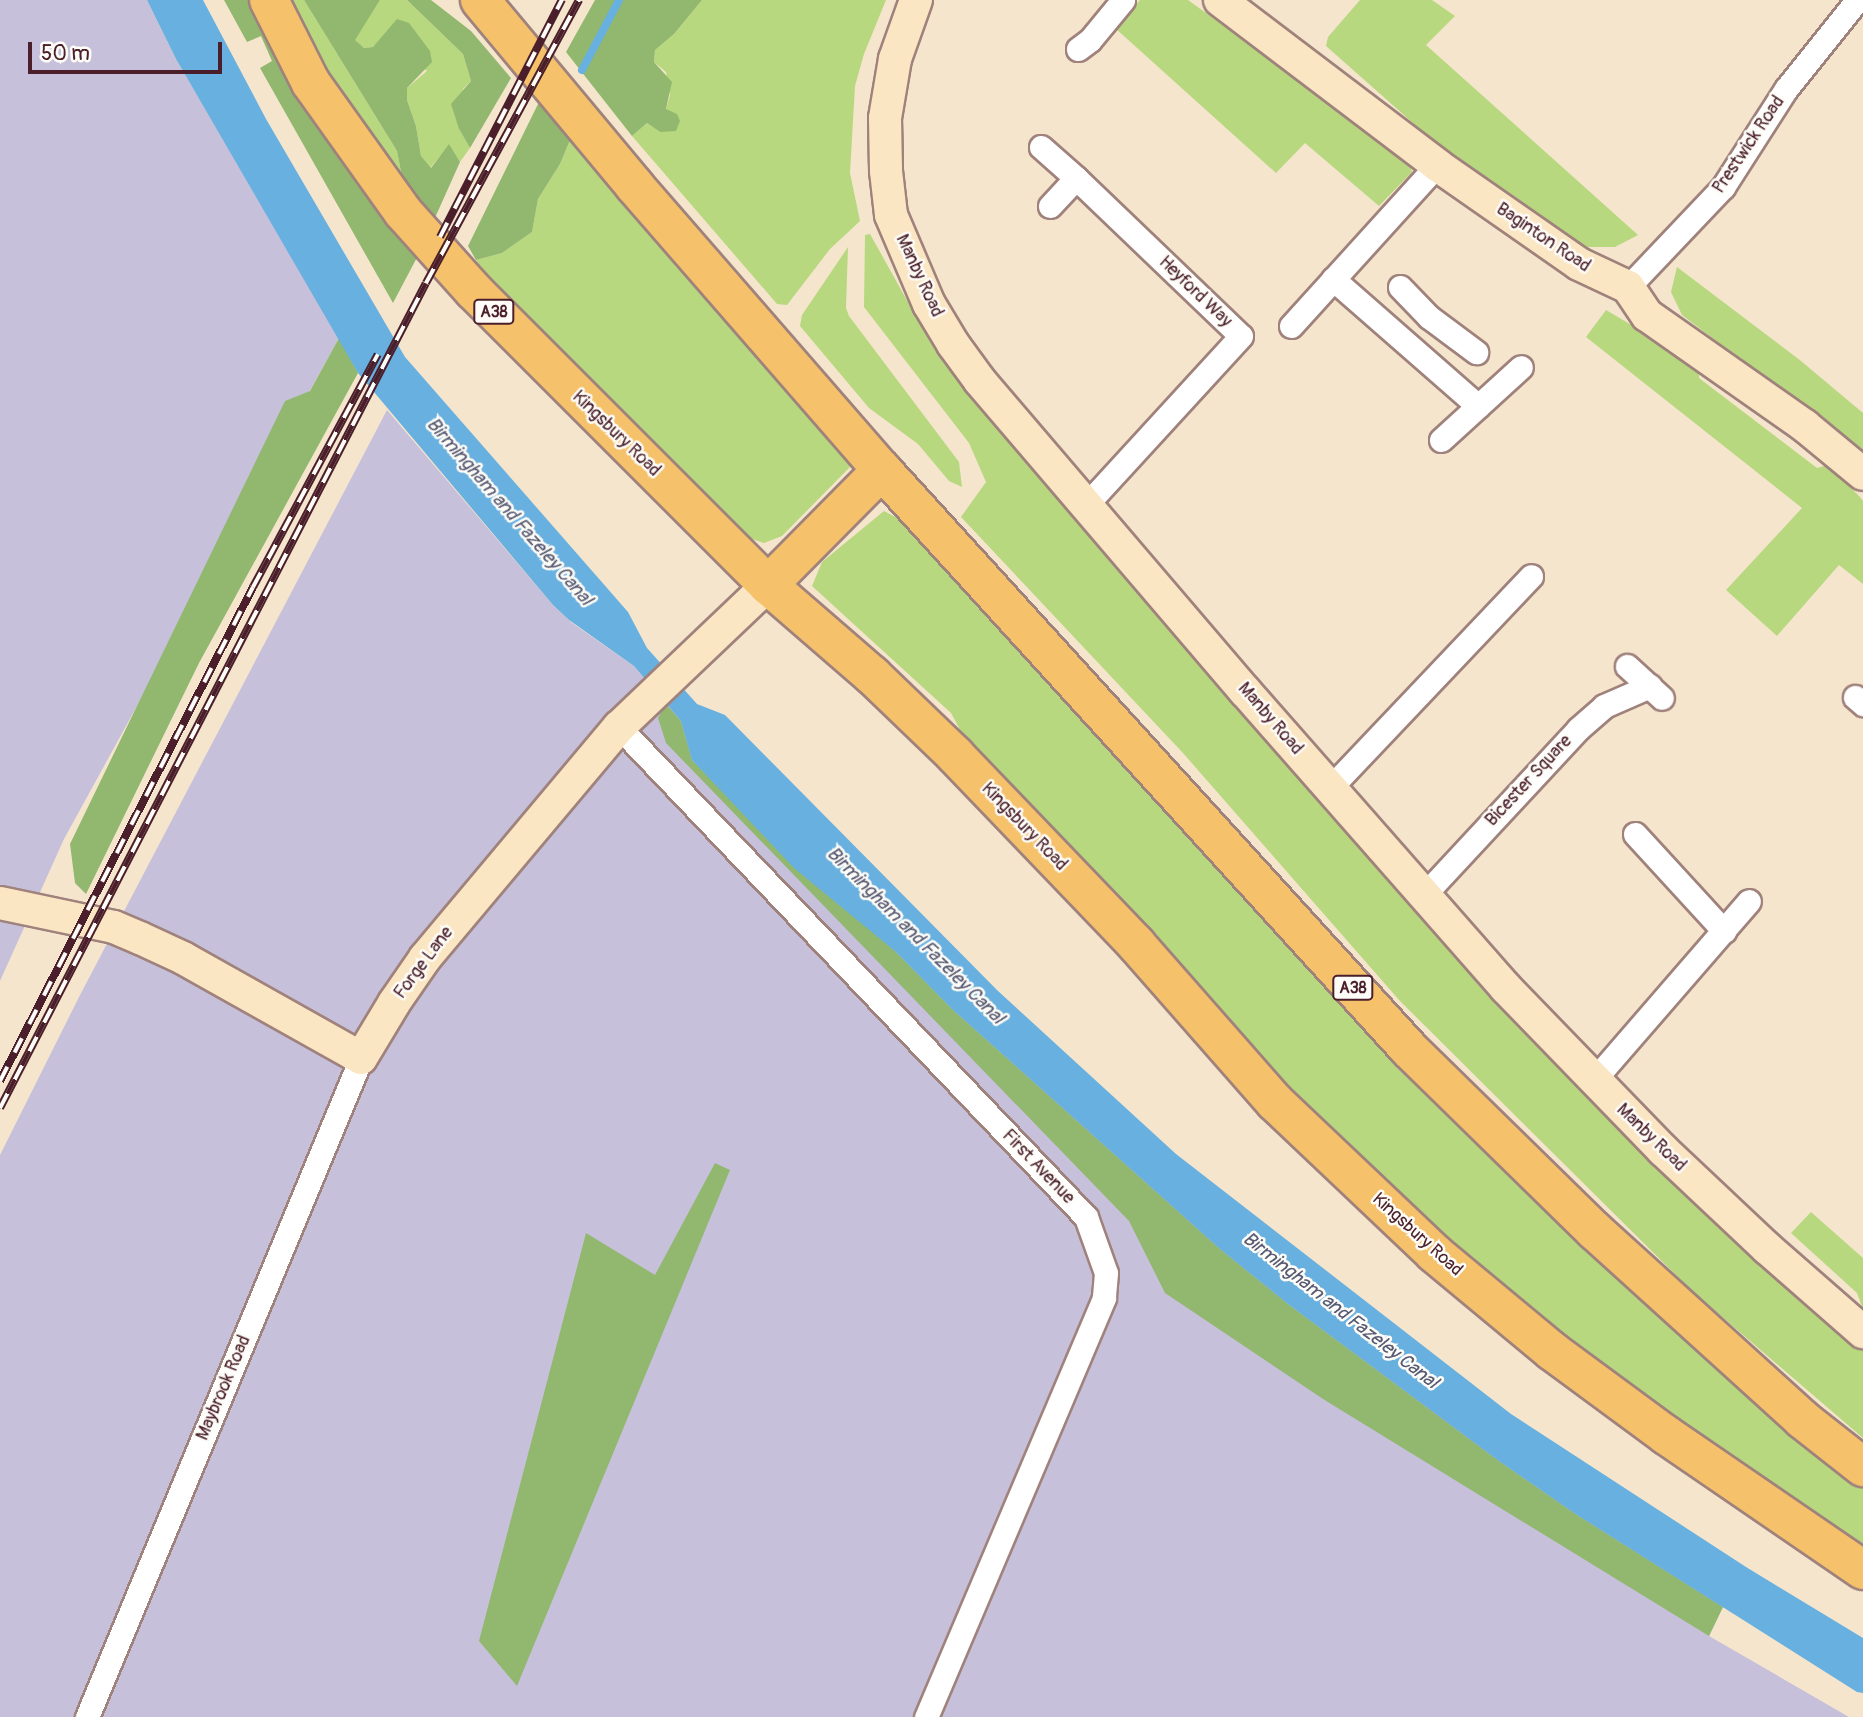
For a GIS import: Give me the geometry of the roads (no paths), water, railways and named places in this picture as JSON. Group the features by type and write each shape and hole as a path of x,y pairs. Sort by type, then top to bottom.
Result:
{"highway":[{"name":"Kingsbury Road","path":"269,0 311,83 403,212 540,360 768,585 872,675 956,755 1136,944 1275,1102 1434,1253 1583,1374 1666,1435 1863,1570"},
{"name":"A38","path":"480,0 634,185 882,470 1409,1049 1595,1231 1802,1419 1863,1467"},
{"path":"768,585 882,470"}],"street":[{"name":"Manby Road","path":"916,0 895,59 885,118 886,171 891,215 929,304 980,382 1423,896 1593,1081 1767,1248 1863,1332"},
{"path":"1078,49 1090,40 1124,0"},
{"name":"Baginton Road","path":"1220,0 1437,165 1579,264 1628,287"},
{"name":"Prestwick Road","path":"1628,287 1723,187 1786,89 1857,3"},
{"name":"Heyford Way","path":"1041,147 1241,336 1087,504"},
{"path":"1291,326 1437,165"},
{"path":"1050,206 1076,178"},
{"path":"1333,279 1478,406"},
{"path":"1400,287 1429,317 1476,352"},
{"path":"1628,287 1647,315 1805,426 1863,474"},
{"path":"1410,347 1429,317"},
{"path":"1441,440 1521,367"},
{"path":"1330,788 1531,576"},
{"name":"Forge Lane","path":"361,1058 425,958 627,719 768,585"},
{"name":"Bicester Square","path":"1423,896 1578,729 1604,706 1656,692 1627,666"},
{"name":"First Avenue","path":"627,719 1086,1217 1106,1273 1104,1298 926,1717"},
{"path":"1635,834 1724,931"},
{"path":"1593,1081 1749,901"},
{"path":"0,903 114,927 140,937 183,958 361,1058"},
{"name":"Maybrook Road","path":"87,1717 361,1058"}],"water":[{"name":"Birmingham and Fazeley Canal","path":"147,0 203,0 266,119 405,357 628,612 647,648 697,704 725,715 998,991 1176,1154 1511,1414 1746,1567 1863,1638 1863,1693 1857,1692 1574,1513 1499,1461 1288,1304 1220,1249 952,1009 896,952 794,868 692,760 681,721 634,666 569,620 553,605 358,373 176,59"}],"waterway":[{"path":"582,70 619,0"}],"railway":[{"path":"440,237 562,0"},
{"path":"0,1108 426,283 579,0"},
{"path":"0,1081 253,587 378,354"}]}
